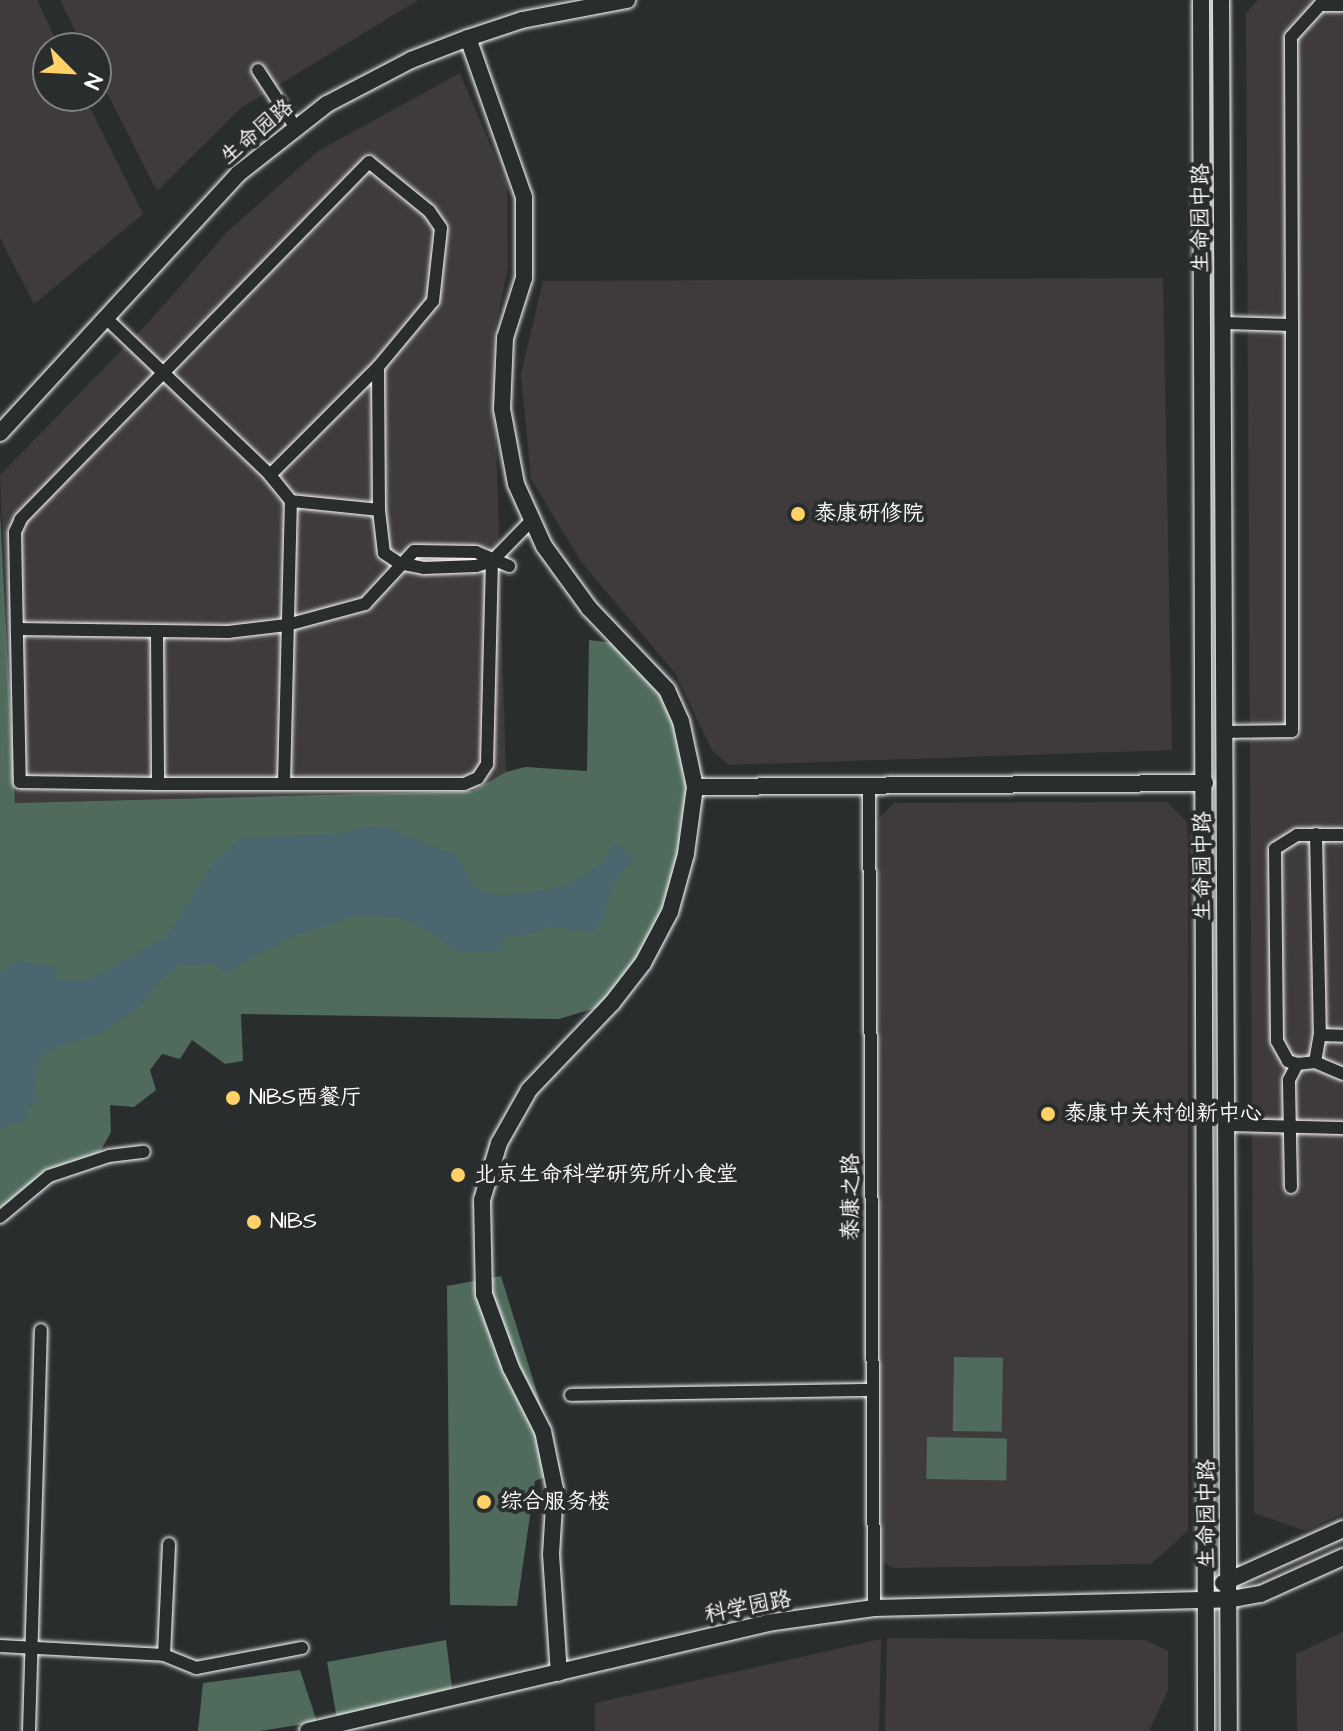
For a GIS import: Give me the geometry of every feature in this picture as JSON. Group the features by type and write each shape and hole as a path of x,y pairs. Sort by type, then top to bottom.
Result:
{"street":[{"name":"生命园路","path":"0,433 238,174 358,85 468,38 522,20 627,0"},
{"name":"生命园中路","path":"1201,0 1206,1731"},
{"name":"生命园中路","path":"1221,0 1229,1578 1232,1599 1229,1731"},
{"path":"1224,732 1292,731 1291,37 1320,5 1343,5"},
{"path":"468,38 524,197 524,278 505,338 502,409 516,484 544,546 589,608 667,690 681,721 695,787 686,854 670,912 643,963 612,1003 529,1090 499,1143 482,1200 484,1294 511,1368 543,1431 555,1489 551,1554 559,1673"},
{"path":"258,70 296,128"},
{"path":"270,475 378,367 433,301 441,228 429,211 369,162 21,519 15,532 20,782 464,784 478,778 487,764 492,561 532,520"},
{"path":"107,319 270,475 291,501 284,784"},
{"path":"1224,323 1292,325"},
{"path":"378,367 379,510 384,553 399,563"},
{"path":"291,501 379,510"},
{"path":"17,629 157,632 287,625 365,604 399,563 414,551 476,552 509,566"},
{"path":"157,632 158,784"},
{"path":"695,787 1205,783"},
{"name":"泰康之路","path":"869,786 874,1608"},
{"path":"1315,1062 1320,1035 1316,834"},
{"path":"1343,835 1297,835 1275,849 1277,1041 1288,1061 1297,1064 1315,1062 1343,1074"},
{"path":"1320,1035 1343,1036"},
{"path":"1291,1187 1287,1129 1289,1080 1297,1064"},
{"path":"1227,1125 1287,1129 1343,1128"},
{"path":"0,1217 49,1176 109,1156 144,1152"},
{"path":"29,1731 41,1330"},
{"path":"571,1395 871,1390"},
{"path":"1207,1598 1229,1578 1343,1529"},
{"path":"164,1655 169,1544"},
{"name":"科学园路","path":"308,1731 767,1623 874,1608 1232,1599 1261,1594 1343,1557"},
{"path":"0,1646 164,1655 196,1668 302,1648"}],"shaded area":[{"path":"0,0 37,0 52,32 32,32 32,112 92,112 143,214 34,304 0,238"},
{"path":"60,0 418,0 241,108 157,191 112,102 112,32 76,32"},
{"path":"1258,0 1343,0 1343,1513 1306,1531 1254,1513 1246,13"},
{"path":"460,73 507,185 508,268 493,337 506,772 473,791 14,803 0,475 149,322 227,232 318,151"},
{"name":"泰康研修院","path":"1163,278 1172,750 729,765 712,750 675,673 582,563 531,479 521,374 543,281"},
{"name":"泰康中关村创新中心","path":"1167,802 1187,822 1188,841 1188,1531 1151,1564 892,1568 883,1561 879,818 894,803"},
{"path":"1343,1632 1343,1731 1297,1731 1296,1654"},
{"path":"887,1638 1145,1640 1168,1651 1168,1690 1149,1731 885,1731"},
{"path":"881,1639 879,1731 595,1731 595,1703"}],"green space":[{"path":"0,510 15,803 473,791 506,772 525,767 587,771 589,640 614,643 667,690 695,787 670,912 612,1003 559,1019 241,1014 243,1061 225,1064 192,1040 180,1059 162,1054 150,1070 156,1090 134,1107 110,1105 111,1132 95,1161 49,1176 0,1217"},
{"path":"501,1276 561,1470 535,1481 517,1606 450,1605 447,1286"},
{"path":"954,1357 1003,1358 1002,1432 953,1431"},
{"path":"927,1437 1007,1438 1006,1480 926,1479"},
{"path":"446,1640 452,1688 337,1719 327,1662"},
{"path":"300,1670 317,1722 260,1731 198,1731 203,1683"}],"water":[{"path":"364,827 389,828 456,855 477,890 503,896 568,886 603,861 614,843 636,856 612,885 604,918 593,932 549,926 533,934 504,936 502,951 455,952 429,930 395,917 355,916 288,938 226,973 214,964 179,966 157,983 143,1004 104,1032 48,1050 39,1061 34,1086 40,1101 28,1108 25,1121 0,1128 0,975 15,960 55,966 58,980 88,980 167,936 214,862 240,838 345,833"}],"place":[{"name":"泰康研修院","path":"798,514"},
{"name":"NIBS西餐厅","path":"233,1098"},
{"name":"泰康中关村创新中心","path":"1048,1114"},
{"name":"北京生命科学研究所小食堂","path":"458,1175"},
{"name":"NIBS","path":"254,1222"},
{"name":"综合服务楼","path":"484,1502"}]}
